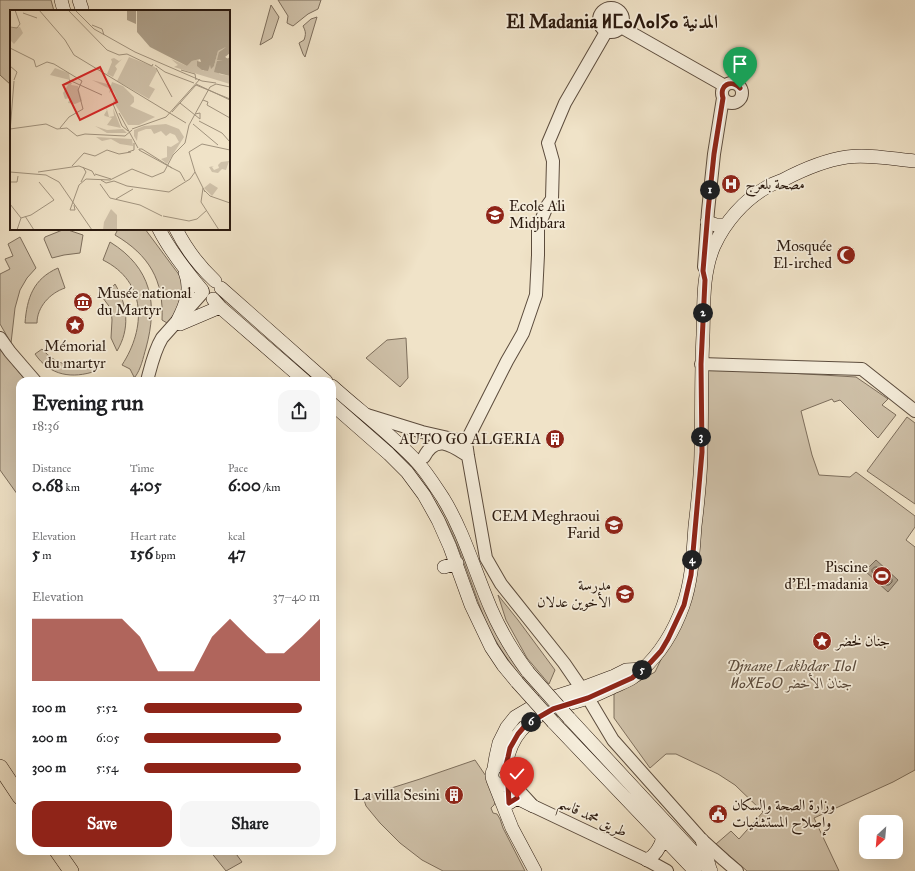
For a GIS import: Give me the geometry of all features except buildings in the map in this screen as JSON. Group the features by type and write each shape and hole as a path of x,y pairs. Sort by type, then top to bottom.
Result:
{"main road":[{"path":"61,0 64,10"},
{"path":"535,871 512,828 498,771 496,756 507,727 515,717 542,701 585,693 626,670 643,668 661,651 684,605 691,575 702,452 701,364 705,280 709,259 714,247 726,225 742,207 767,187 794,174 825,162 846,157 862,156 915,161"},
{"path":"707,222 716,225 726,225"},
{"path":"160,230 181,263 210,297"},
{"path":"177,230 192,256 203,269 322,377"},
{"path":"179,322 189,291 187,278 181,263"},
{"path":"218,284 210,280 205,283 202,288 210,297 300,377"},
{"path":"179,322 210,297"},
{"path":"336,389 395,441 418,464 443,498 458,526 492,610 505,637 514,654 528,672 568,718 711,871"},
{"path":"336,408 389,454 407,472 424,495 438,520 457,563 471,605 492,647 503,665 553,722 695,871"},
{"path":"444,567 457,563"},
{"path":"0,767 16,791"},
{"path":"498,771 509,767 513,773 509,784 509,803 512,828"},
{"path":"498,771 495,784 499,786 509,784"},
{"path":"509,803 517,798 533,806"},
{"path":"646,860 659,849 662,838"},
{"path":"702,840 711,871"},
{"path":"60,855 71,871"}],"street":[{"path":"617,5 623,16 621,26 613,32 606,32 602,29 598,22 598,18 602,10 606,8 614,8 617,5"},
{"path":"621,26 724,92 714,154 707,222 703,271 705,280"},
{"path":"606,32 565,103 548,143 553,161 552,199 547,206 538,228 536,295 523,333 507,361 466,442 468,456 486,558 501,584 567,667 585,693 613,740 702,840 737,871"},
{"path":"148,377 157,346 164,334 210,297"},
{"path":"0,338 32,377"},
{"path":"143,377 152,362"},
{"path":"701,364 862,369 915,411"},
{"path":"366,415 422,432 466,442"},
{"path":"424,457 431,446 439,443 449,445 468,456"},
{"name":"طريق محمد قاسم","path":"509,784 533,806 668,871"}],"green space":[{"path":"0,0 51,0 54,10 10,10 10,84 0,75"},
{"path":"278,0 321,0 318,9 308,14 293,26 287,23 288,16"},
{"path":"271,5 279,17 272,38 260,45"},
{"path":"317,17 305,57 299,43 304,40 305,36 303,26 311,19"},
{"path":"62,230 68,230 83,235 80,253 52,258 44,239 45,237"},
{"path":"118,230 146,230 180,276 182,282 181,301 172,318 167,323 162,320 160,293 152,270 137,251 115,235"},
{"path":"20,237 36,268 27,278 20,290 15,308 11,343 0,324 0,274 10,269 5,259 13,256 8,244"},
{"path":"110,242 124,252 135,263 143,275 151,302 150,332 142,363 135,377 130,369 122,365 130,351 135,336 138,321 138,307 135,293 128,280 117,269 103,260"},
{"path":"58,268 65,288 54,293 45,301 39,311 37,323 25,323 27,305 33,290 49,272"},
{"path":"115,284 123,301 126,318 124,334 117,351 111,338 111,309 103,298"},
{"path":"224,297 316,377 309,377 220,302"},
{"path":"406,338 408,378 400,387 366,358 387,340"},
{"path":"0,349 23,377 16,377 16,492 0,470"},
{"path":"42,349 53,359 65,364 78,365 92,361 96,371 78,375 62,374 47,367 35,354"},
{"name":"Djnane Lakhdar ⵊⵏⴰⵏ ⵍⴰⵅⴹⴰⵔ جنان الأخضر","path":"704,368 856,377 888,399 882,405 896,415 878,438 840,400 834,402 832,399 801,411 812,455 819,475 850,477 856,472 915,516 915,527 906,540 915,547 915,770 893,782 814,818 839,871 747,871 716,844 731,831 739,839 763,812 735,785 718,774 676,754 666,754 650,768 614,718 614,694 655,672 679,622 693,579"},
{"path":"336,395 403,455 435,493 536,688 533,691 511,664 493,636 483,615 452,534 433,498 403,462 336,401"},
{"path":"907,417 915,423 915,504 867,471"},
{"path":"498,595 555,670 549,684 527,658 506,620"},
{"path":"475,760 490,782 496,801 491,808 493,813 497,814 500,819 525,871 443,871 422,860 400,843 366,806 363,797"},
{"path":"213,855 237,855 242,862 226,871"}],"water":[{"name":"Piscine d'El-madania","path":"876,560 898,580 888,592 865,571"}],"place":[{"name":"مصحة بلعرج","path":"731,184"},
{"name":"Ecole Ali Midjbara","path":"495,215"},
{"name":"Mosquée El-irched","path":"846,255"},
{"name":"Musée national du Martyr","path":"83,302"},
{"name":"Mémorial du martyr","path":"75,325"},
{"name":"AUTO GO ALGERIA","path":"555,439"},
{"name":"CEM Meghraoui Farid","path":"614,525"},
{"name":"Piscine d'El-madania","path":"882,576"},
{"name":"مدرسة الأخوين عدلان","path":"625,594"},
{"name":"جنان لخضر","path":"822,641"},
{"name":"La villa Sesini","path":"454,795"},
{"name":"وزارة الصحة والسكان وإصلاح المستشفيات","path":"718,814"}],"district":[{"name":"El Madania ⵍⵎⴰⴷⴰⵏⵢⴰ المدنية","path":"612,21"}],"route":[{"path":"517,798 509,803 508,785 511,782 513,773 512,770 506,765 510,748 524,727 553,709 588,698 632,678 650,663 661,651 684,605 691,575 702,452 701,364 705,280 703,271 714,154 723,98 723,88 730,83 736,84 740,88"}]}
